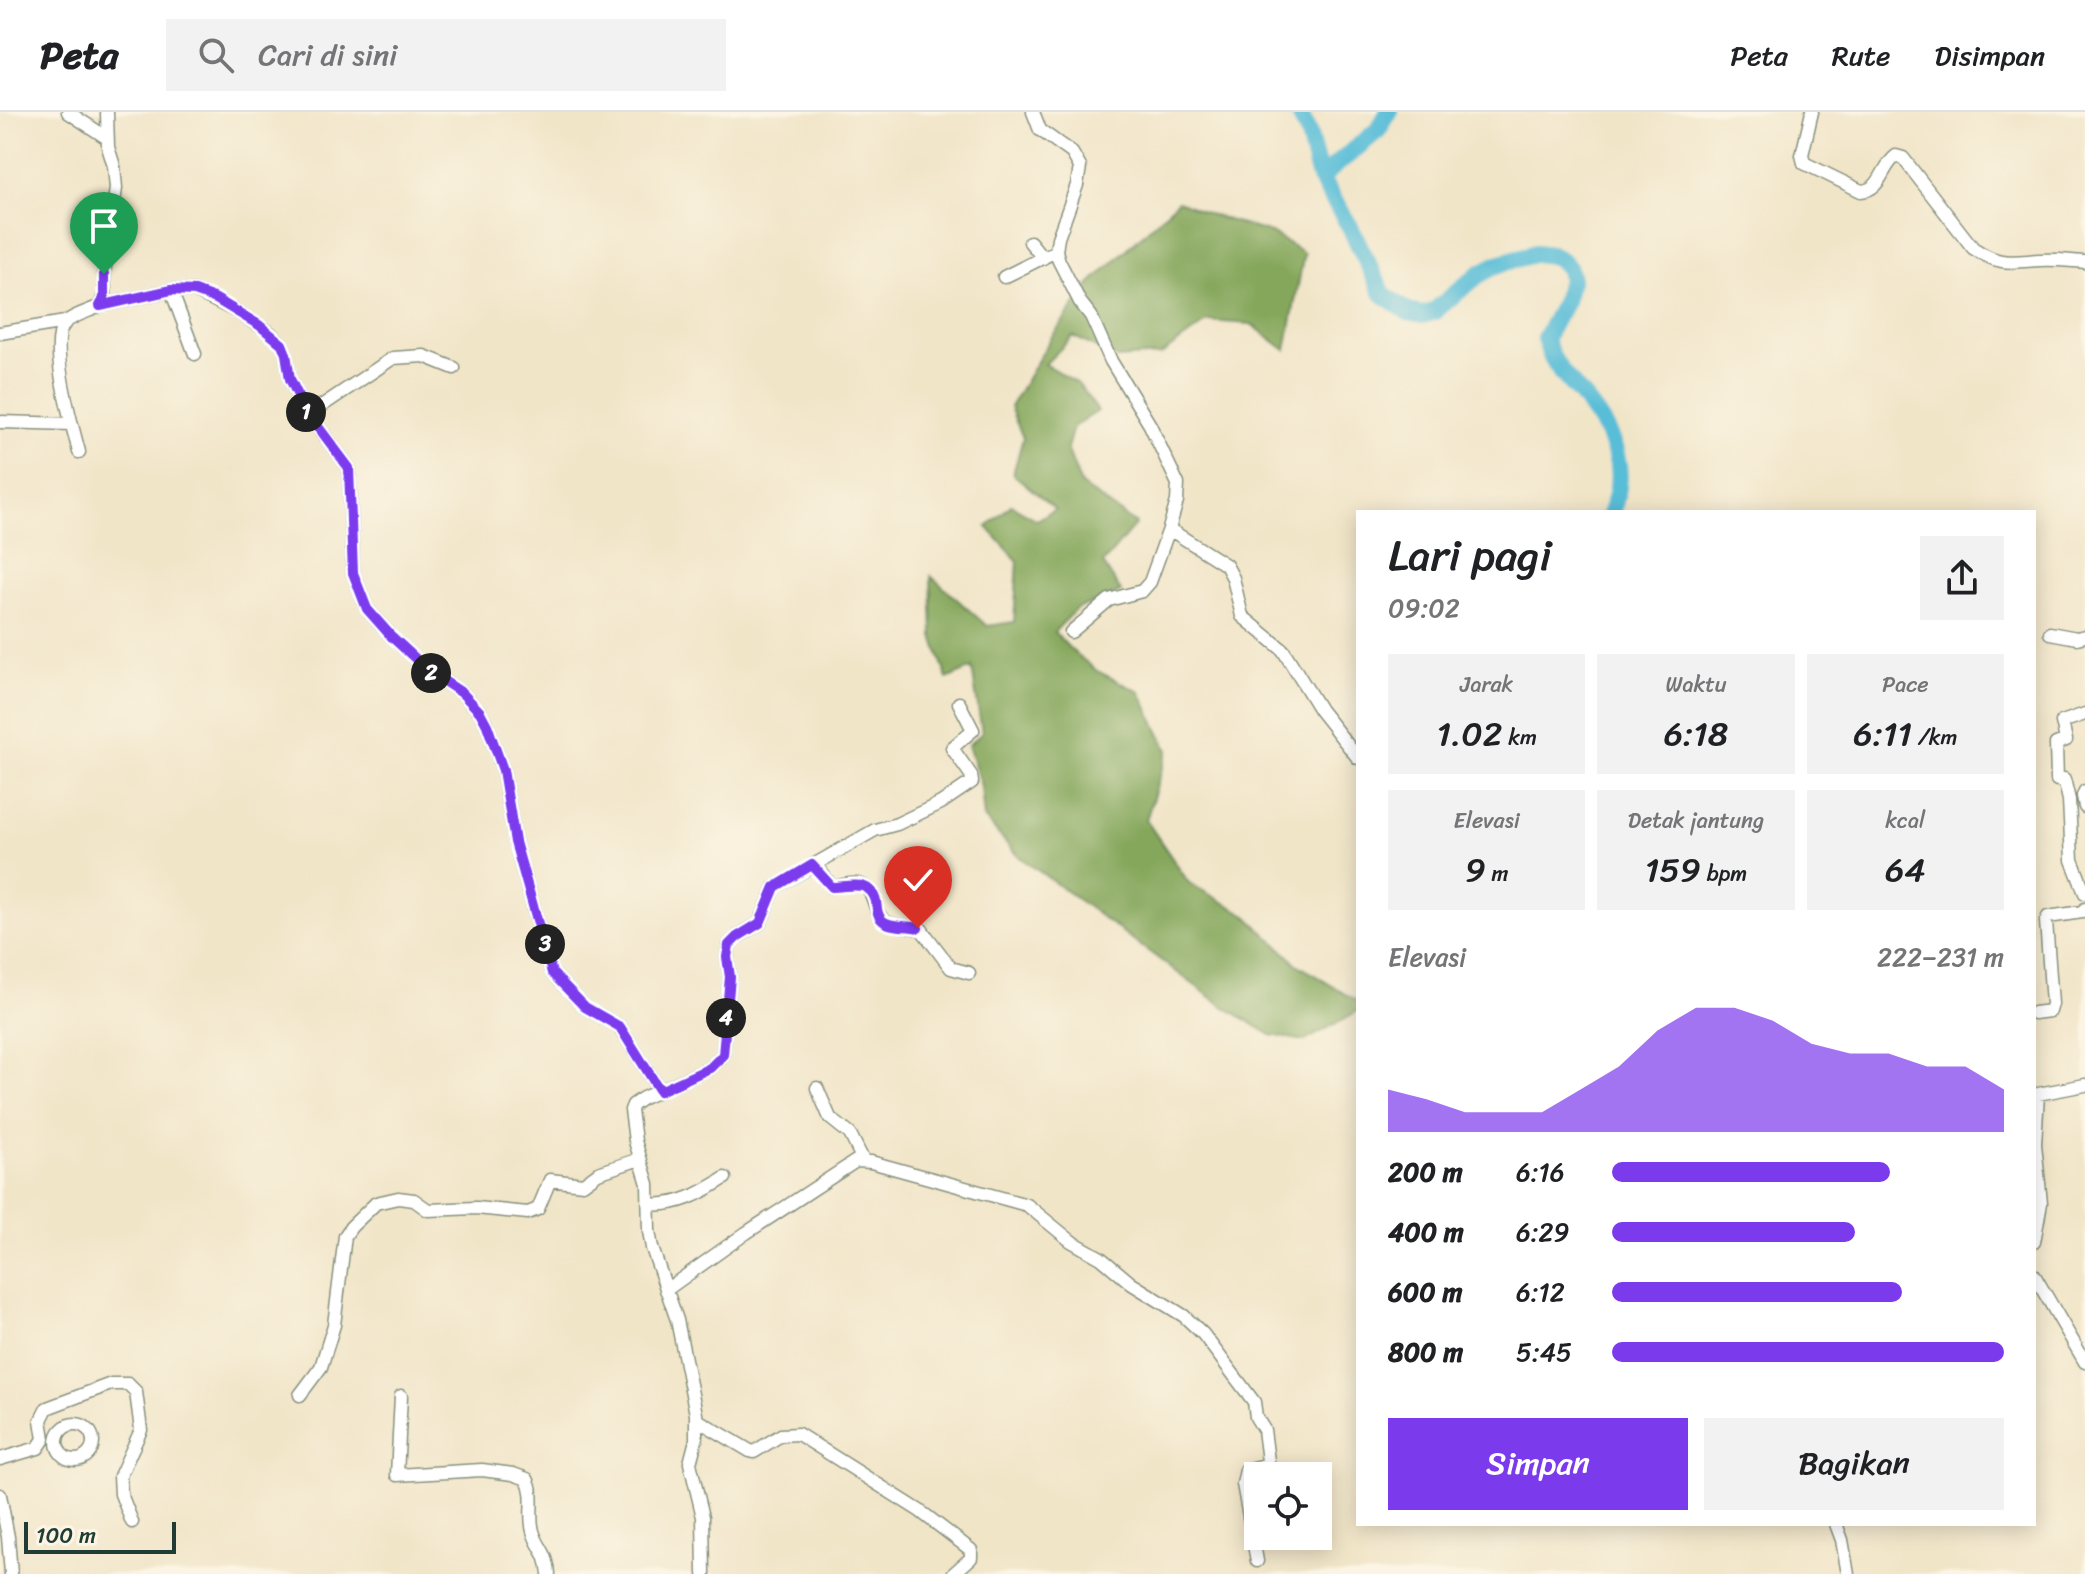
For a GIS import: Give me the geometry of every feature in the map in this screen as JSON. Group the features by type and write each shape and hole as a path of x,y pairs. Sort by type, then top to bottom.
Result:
{"street":[{"path":"68,112 107,138"},
{"path":"100,306 104,298 104,274 116,188 107,138 107,112"},
{"path":"1033,112 1040,130 1072,153 1080,167 1056,251 1111,361 1150,425 1175,476 1178,491 1154,577 1142,591 1109,600 1071,632"},
{"path":"1812,112 1802,155 1804,163 1861,191 1867,191 1877,184 1890,161 1896,156 1903,158 1973,248 1987,258 2002,263 2041,260 2085,262"},
{"path":"1030,242 1043,258"},
{"path":"1004,277 1056,251"},
{"path":"171,290 195,354"},
{"path":"0,333 65,322 100,306 171,290 204,294 276,337 286,354 290,379 308,415 349,468 353,573 367,609 430,672 472,703 487,725 503,770 515,842 552,973 585,1007 620,1027 660,1091"},
{"path":"65,322 58,337 61,373 79,452"},
{"path":"308,415 393,358 424,356 454,368"},
{"path":"0,422 72,424"},
{"path":"1169,529 1226,565 1233,578 1242,616 1283,650 1320,710 1356,755"},
{"path":"2050,633 2077,638 2085,636"},
{"path":"704,1574 703,1517 690,1463 696,1440 696,1419 677,1320 650,1240 648,1184 631,1110 637,1102 710,1068 723,1055 730,977 729,945 760,923 775,887 875,830 922,813 972,782 971,775 952,748 973,730 959,703"},
{"path":"2085,714 2062,722 2066,740 2056,744 2057,780 2064,779 2069,800 2069,839 2085,893"},
{"path":"2085,791 2085,807"},
{"path":"812,865 832,887 855,883 862,885 875,899 875,909 881,919 922,930 951,968 969,973"},
{"path":"2036,1013 2050,1011 2052,1004 2046,921 2048,917 2085,909"},
{"path":"2036,1090 2085,1085"},
{"path":"817,1088 830,1118 850,1134 863,1160"},
{"path":"2036,1154 2041,1203 2036,1231"},
{"path":"300,1395 321,1367 334,1325 345,1236 376,1203 408,1198 428,1210 476,1208 528,1213 538,1209 550,1180 583,1184 598,1173 640,1159"},
{"path":"666,1290 849,1164 863,1160 1027,1205 1071,1241 1101,1258 1132,1284 1184,1316 1203,1334 1254,1402 1256,1417 1264,1430 1268,1461 1265,1465 1246,1470 1243,1484 1257,1561"},
{"path":"649,1204 662,1205 687,1199 725,1178"},
{"path":"2036,1278 2085,1363"},
{"path":"0,1459 33,1451 42,1443 41,1415 47,1408 111,1384 131,1386 137,1396 141,1430 120,1476 121,1494 132,1522"},
{"path":"401,1396 397,1475 482,1470 527,1479 533,1532 545,1553 549,1574"},
{"path":"696,1419 754,1452 781,1435 798,1434 920,1511 971,1550 971,1558 953,1574"},
{"path":"42,1443 57,1442"},
{"path":"0,1495 11,1574"},
{"path":"1837,1526 1848,1574"}],"green space":[{"path":"1178,201 1211,215 1271,233 1304,253 1286,350 1251,324 1208,321 1161,355 1116,358 1073,336 1045,364 1078,384 1098,411 1073,427 1067,448 1081,485 1136,524 1103,563 1121,592 1076,609 1054,632 1097,671 1140,692 1168,750 1146,820 1189,883 1245,914 1297,964 1356,1001 1356,1012 1305,1041 1271,1035 1223,1006 1017,855 984,818 981,786 968,745 982,733 972,668 947,679 933,636 931,576 987,626 1014,622 1018,561 987,527 1011,505 1037,520 1055,509 1013,474 1023,438 1010,407 1051,338 1092,282"}],"waterway":[{"path":"1299,112 1308,132 1320,178 1349,225 1383,294 1408,312 1423,315 1433,312 1478,275 1498,264 1536,253 1551,255 1569,269 1571,280 1565,301 1545,338 1557,365 1596,414 1611,440 1619,482 1612,510"},
{"path":"1320,178 1378,130 1389,112"}],"route":[{"path":"104,274 104,298 100,306 171,290 195,291 216,299 259,325 282,344 290,379 304,408 349,468 353,573 367,609 430,672 462,693 480,712 503,770 515,842 552,973 585,1007 620,1027 660,1091 710,1068 723,1055 730,977 729,945 760,923 770,893 781,882 812,865 832,887 855,883 866,888 875,899 875,909 880,918 888,923 918,928"}]}
